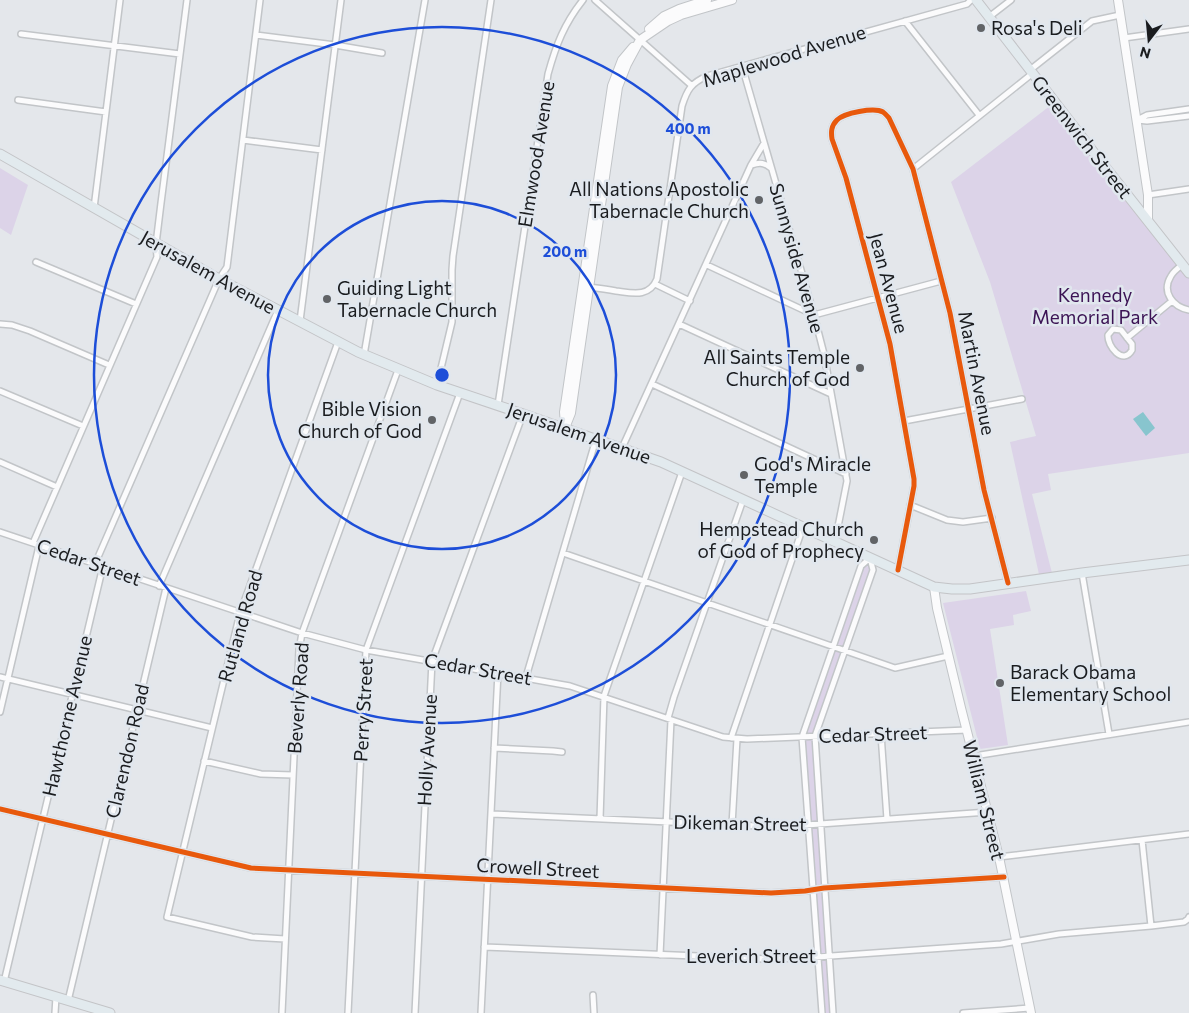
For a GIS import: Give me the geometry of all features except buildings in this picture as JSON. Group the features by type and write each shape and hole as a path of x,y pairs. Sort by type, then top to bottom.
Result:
{"main road":[{"name":"Greenwich Street","path":"976,0 1187,270"},
{"name":"Jerusalem Avenue","path":"0,154 219,279 364,355 437,385 661,462 934,587 970,589 1189,560"},
{"path":"2,981 110,1013"}],"street":[{"path":"94,208 120,0"},
{"path":"33,543 157,257 156,244 187,0"},
{"path":"95,564 219,279 227,267 260,0"},
{"path":"300,322 341,0"},
{"path":"364,355 425,0"},
{"path":"437,385 452,322 453,256 491,0"},
{"name":"Elmwood Avenue","path":"498,405 548,74 556,46 583,0"},
{"path":"595,0 690,85"},
{"path":"565,428 571,413 575,359 611,118 618,87 627,64 640,40 668,21 707,0"},
{"path":"697,6 732,0"},
{"name":"Maplewood Avenue","path":"654,284 682,106 684,96 690,85 707,76 967,4 971,0"},
{"path":"989,17 1011,0"},
{"path":"1118,0 1148,195 1148,220"},
{"path":"913,169 1092,21 1120,15"},
{"path":"905,21 979,116"},
{"path":"1124,38 1189,29"},
{"path":"21,34 180,54"},
{"path":"256,35 382,53"},
{"name":"Sunnyside Avenue","path":"742,66 824,354 846,474 846,485 835,542"},
{"path":"18,100 106,112"},
{"path":"1137,120 1146,115 1189,109"},
{"name":"Jean Avenue","path":"898,570 914,479 890,344 846,178 832,139 833,125 845,115 870,110 883,112 893,124 913,169"},
{"path":"1137,120 1148,122 1189,116"},
{"path":"243,140 322,150"},
{"path":"622,448 752,165 764,143"},
{"path":"752,165 761,163 771,168"},
{"name":"Martin Avenue","path":"913,169 954,330 980,470 1008,583"},
{"path":"1148,195 1189,190"},
{"path":"36,262 136,304"},
{"path":"706,265 814,315 942,282"},
{"path":"1187,270 1171,275 1167,288 1168,295 1172,301 1177,306 1189,310"},
{"path":"586,286 635,293 646,291 654,284 690,301"},
{"path":"1127,338 1172,301"},
{"path":"159,586 278,310"},
{"path":"0,324 12,325 30,331 110,365"},
{"path":"679,324 831,394"},
{"path":"1116,329 1121,330 1127,338 1132,344 1132,350 1129,354 1122,356 1117,353 1107,338 1111,330 1116,329"},
{"name":"Rutland Road","path":"285,939 252,937 167,917 240,613 338,342"},
{"name":"Beverly Road","path":"282,1013 299,650 302,633 398,370"},
{"path":"652,384 846,474"},
{"path":"0,391 83,426"},
{"name":"Perry Street","path":"348,1013 366,650 460,393"},
{"path":"904,421 1022,399"},
{"name":"Holly Avenue","path":"415,1013 432,661 524,414"},
{"path":"526,677 596,439"},
{"path":"0,462 57,487"},
{"path":"600,819 604,696 682,472"},
{"path":"660,955 669,719 674,697 743,500"},
{"path":"910,505 947,520 963,522 992,518"},
{"path":"732,825 734,738 769,625 803,527"},
{"name":"Cedar Street","path":"0,532 302,633 366,650 570,686 723,737 747,739 967,730"},
{"path":"0,712 39,546"},
{"path":"563,553 895,668 948,656"},
{"path":"822,1013 802,737 861,566 870,558 873,570 815,736 833,1013"},
{"name":"Hawthorne Avenue","path":"2,981 43,819 103,566"},
{"path":"1082,573 1109,734"},
{"name":"William Street","path":"934,587 936,608 1000,857 1030,1011"},
{"name":"Clarendon Road","path":"68,1001 166,588"},
{"path":"481,1013 498,672"},
{"path":"0,677 212,728"},
{"path":"974,756 1189,722"},
{"path":"881,734 887,819"},
{"path":"494,748 562,752"},
{"path":"204,761 261,774 293,775"},
{"name":"Crowell Street","path":"0,809 252,868 289,871 771,893 1004,877"},
{"name":"Dikeman Street","path":"491,814 778,827 988,812"},
{"path":"1000,857 1189,834"},
{"path":"1142,840 1152,926"},
{"name":"Leverich Street","path":"484,947 767,960 1002,944 1059,934 1184,922 1189,916"},
{"path":"593,995 594,1013"},
{"path":"55,1013 56,997"},
{"path":"963,1013 1030,1011"}],"green space":[{"name":"Kennedy Memorial Park","path":"1055,102 1189,273 1189,453 1048,474 1051,490 1032,494 1053,577 1040,579 1010,442 1036,436 990,282 951,182"},
{"path":"0,168 28,185 11,235 0,228"},
{"path":"870,558 873,570 815,736 833,1013 822,1013 802,737 861,566"},
{"path":"1026,591 1031,611 1013,615 1014,625 990,629 1008,745 980,749 943,603"}],"water":[{"path":"1143,412 1155,428 1146,436 1133,419"}],"cycle path":[{"path":"898,570 914,479 890,344 846,178 832,139 833,127 837,120 846,115 866,110 883,112 889,118 913,169 950,313 984,490 1008,583"},
{"path":"0,809 251,868 771,893 1004,877"}],"place":[{"name":"Rosa's Deli","path":"981,28"},
{"name":"All Nations Apostolic Tabernacle Church","path":"759,200"},
{"name":"Guiding Light Tabernacle Church","path":"327,299"},
{"name":"All Saints Temple Church of God","path":"860,368"},
{"name":"Bible Vision Church of God","path":"432,420"},
{"name":"God's Miracle Temple","path":"744,475"},
{"name":"Hempstead Church of God of Prophecy","path":"874,540"},
{"name":"Barack Obama Elementary School","path":"1000,683"}]}
